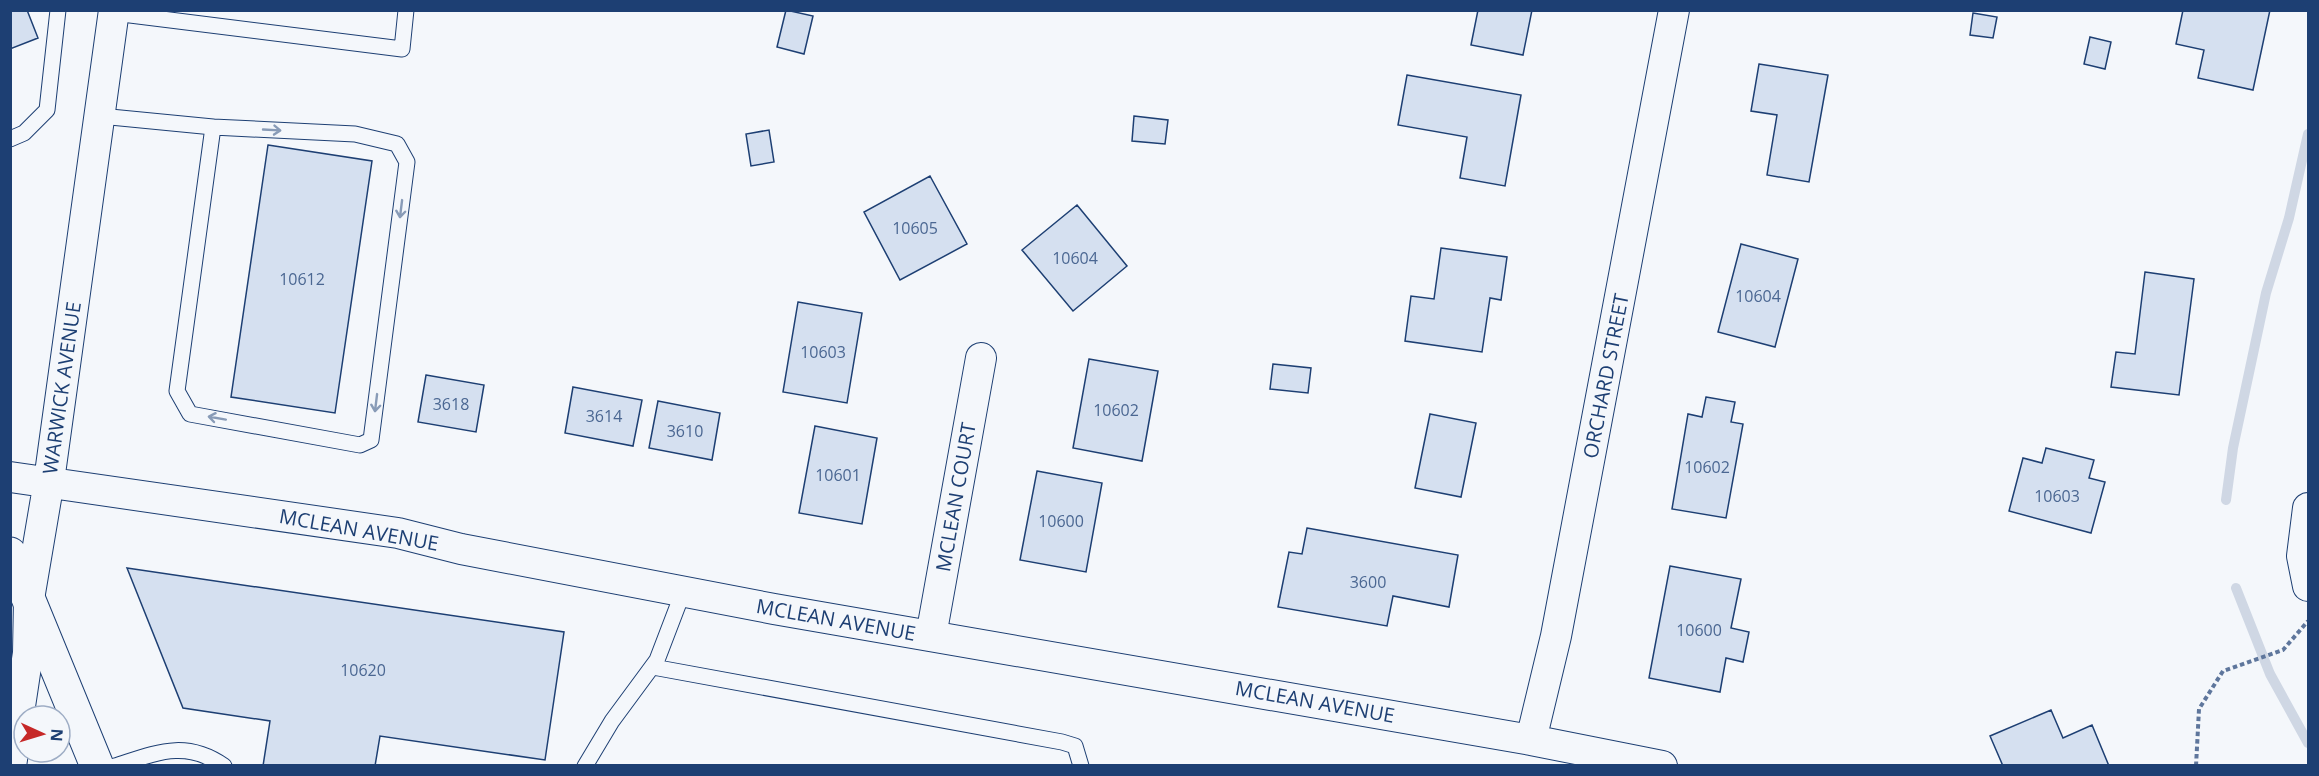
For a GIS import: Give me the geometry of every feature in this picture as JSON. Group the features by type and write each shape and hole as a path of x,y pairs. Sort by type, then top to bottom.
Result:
{"main road":[{"path":"10,554 20,604 97,765"}],"street":[{"name":"ORCHARD STREET","path":"1531,740 1556,636 1674,10"},
{"name":"WARWICK AVENUE","path":"11,765 28,653 20,604 49,481 114,12"},
{"name":"MCLEAN COURT","path":"931,636 981,358"},
{"name":"MCLEAN AVENUE","path":"10,477 398,533 461,549 683,592 1531,740 1662,765"},
{"path":"2307,516 2302,556 2308,586"}],"lane":[{"path":"10,139 24,132 47,110 57,10"},
{"path":"114,12 402,49 406,10"},
{"path":"100,116 213,127 355,134 397,144 407,162 371,440 360,445 190,414 177,391 213,127"},
{"path":"585,765 612,721 653,666 683,592"},
{"path":"653,666 1062,742 1075,746 1082,765"},
{"path":"115,765 174,748 207,754 224,765"}],"path":[{"path":"2196,765 2199,709 2223,671 2283,650 2308,621"}],"building":[{"path":"10,10 27,10 38,38 10,49"},
{"path":"786,10 813,16 804,54 777,47"},
{"path":"1478,10 1532,10 1523,55 1471,45"},
{"path":"2183,10 2270,10 2253,90 2198,78 2204,50 2176,44"},
{"path":"1973,13 1997,17 1993,38 1970,35"},
{"path":"2090,37 2111,42 2105,69 2084,64"},
{"path":"1759,64 1828,75 1809,182 1767,175 1777,115 1751,111"},
{"path":"1407,75 1521,95 1505,186 1460,178 1467,137 1398,125"},
{"path":"1134,116 1168,120 1165,144 1132,141"},
{"path":"769,130 774,162 751,166 746,134"},
{"path":"268,145 372,161 335,413 231,397"},
{"path":"930,176 967,244 900,280 864,212"},
{"path":"1077,205 1127,266 1073,311 1022,250"},
{"path":"1741,244 1798,259 1775,347 1718,332"},
{"path":"1441,248 1507,257 1501,300 1490,298 1482,352 1405,341 1411,296 1434,299"},
{"path":"2145,272 2194,279 2179,395 2111,387 2116,352 2135,354"},
{"path":"798,302 862,313 847,403 783,392"},
{"path":"1089,359 1158,371 1142,461 1073,448"},
{"path":"1273,364 1311,368 1308,393 1270,389"},
{"path":"426,375 484,385 476,432 418,422"},
{"path":"573,387 642,400 633,446 565,433"},
{"path":"1706,397 1735,402 1731,422 1743,424 1726,518 1672,509 1688,414 1702,417"},
{"path":"658,401 720,413 712,460 649,448"},
{"path":"1430,414 1476,423 1461,497 1415,488"},
{"path":"815,426 877,438 862,524 799,513"},
{"path":"2046,448 2094,460 2089,478 2105,482 2091,533 2009,511 2023,458 2042,463"},
{"path":"1037,471 1102,483 1086,572 1020,560"},
{"path":"1307,528 1458,555 1449,607 1393,596 1387,626 1278,607 1289,552 1302,554"},
{"path":"1670,566 1741,579 1731,628 1749,632 1743,662 1726,658 1720,692 1649,678"},
{"path":"127,568 564,632 545,760 380,736 375,766 263,766 270,721 183,708"},
{"path":"2051,710 2063,738 2092,725 2109,766 2003,766 1990,736"}],"waterway":[{"path":"2226,500 2233,448 2266,293 2289,218 2308,134"},
{"path":"2236,588 2270,674 2308,743"}]}
